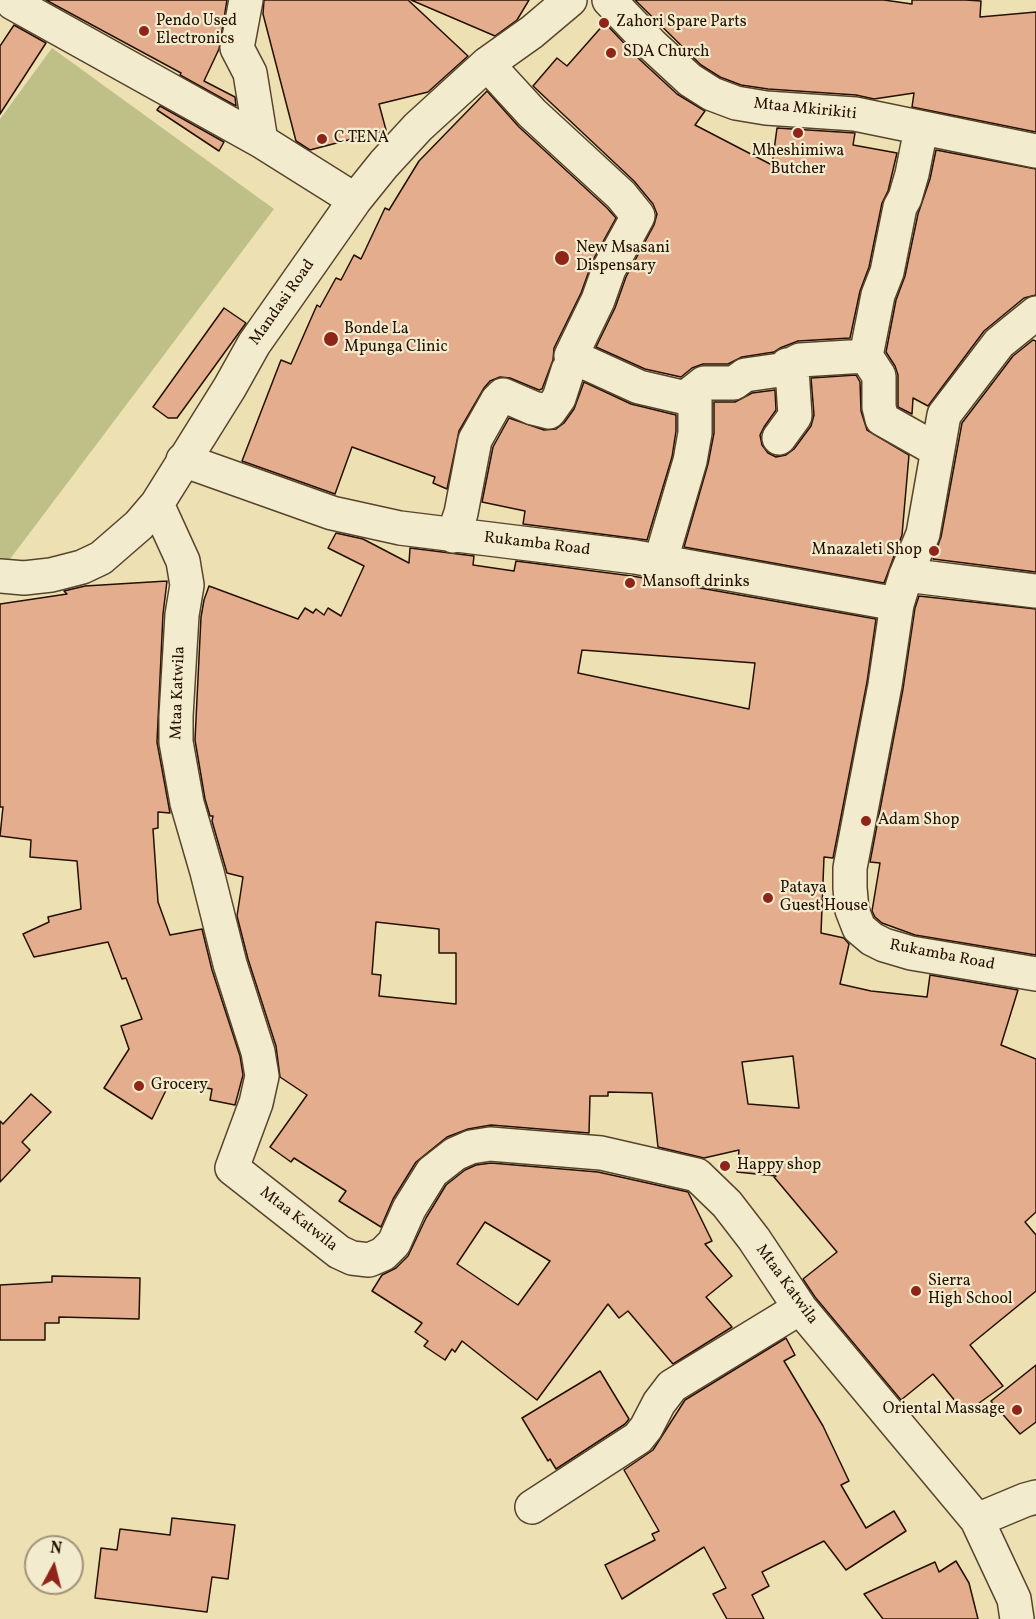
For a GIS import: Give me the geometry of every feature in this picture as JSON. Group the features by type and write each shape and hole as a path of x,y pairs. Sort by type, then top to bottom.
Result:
{"street":[{"path":"246,0 237,48 250,73 261,141"},
{"name":"Mandasi Road","path":"0,576 24,578 51,575 82,567 101,558 138,525 158,504 254,344 355,200 384,164 418,127 487,64 532,32 570,0"},
{"name":"Mtaa Mkirikiti","path":"609,0 690,80 712,94 736,103 766,108 855,114 1036,151"},
{"path":"10,1 261,141 355,200"},
{"path":"487,64 532,113 621,195 638,216 609,269 598,300 571,356 639,387 695,400 695,433 690,461 660,563"},
{"path":"921,129 912,174 900,207 887,272 878,294 866,356 879,376 879,407 882,419 937,450"},
{"name":"Rukamba Road","path":"1036,313 999,343 944,415 922,534 902,590 850,868 852,910 859,928 872,939 911,953 1036,974"},
{"path":"685,398 704,383 735,383 745,375 780,370 800,360 866,356"},
{"path":"778,438 795,416 792,369 788,365"},
{"path":"453,536 461,513 475,440 497,401 503,395 549,412 559,398 568,370"},
{"name":"Rukamba Road","path":"183,459 332,513 400,528 635,557 660,563 902,590"},
{"name":"Mtaa Katwila","path":"158,504 183,561 187,585 182,615 176,716 176,742 187,803 230,964 258,1052 262,1076 256,1103 232,1168 339,1252 352,1258 369,1260 383,1254 394,1243 409,1209 432,1172 455,1154 471,1147 490,1144 601,1153 697,1175 727,1204 754,1239 800,1308 977,1520 1014,1599 1017,1619"},
{"path":"902,590 1036,591"},
{"path":"532,1507 594,1469 638,1438 646,1428 658,1403 672,1386 800,1308"},
{"path":"977,1520 1036,1497"}],"green space":[{"path":"52,48 274,209 7,563 0,558 0,119"}],"building":[{"path":"46,0 227,0 219,49 204,81 235,97 236,106 180,75 181,73"},
{"path":"264,0 408,0 468,56 428,92 379,104 386,130 310,150 296,141 263,14"},
{"path":"411,0 529,0 517,20 495,36"},
{"path":"635,0 884,0 912,4 912,0 966,0 981,1 980,17 1036,12 1036,132 912,107 914,93 874,99 856,95 741,85 720,77 701,65"},
{"path":"605,23 677,94 705,111 695,125 772,165 777,128 855,133 853,145 897,153 888,191 882,203 869,267 860,291 850,338 798,341 774,352 742,357 728,364 703,364 692,368 681,377 645,369 596,347 615,308 626,277 654,225 657,214 653,204 634,181 533,86 557,58 567,66"},
{"path":"14,25 46,43 0,114 0,46"},
{"path":"487,91 519,127 616,218 593,260 581,293 554,348 553,360 542,389 539,390 510,378 500,377 490,381 459,431 447,489 433,483 435,477 352,447 335,494 242,461 281,360 291,364 317,305 320,307 336,278 341,280 354,255 361,259 385,208 389,210 419,161"},
{"path":"160,106 224,142 219,151 157,110"},
{"path":"936,150 1036,169 1036,295 1024,298 984,331 928,406 913,398 912,414 898,407 898,375 886,352 896,300 905,276 918,214 930,179"},
{"path":"224,308 246,323 177,418 168,418 153,407"},
{"path":"1033,340 1036,341 1036,572 933,559 941,537 962,423 1013,356"},
{"path":"856,375 860,382 861,411 867,430 909,455 902,535 884,583 684,547 708,464 714,433 714,402 735,402 752,393 775,390 776,410 760,435 762,445 768,453 776,457 786,455 794,449 811,426 814,415 811,378"},
{"path":"584,382 631,404 676,415 672,457 647,540 523,524 525,511 482,502 493,447 509,418 544,430 556,429 564,423 574,409"},
{"path":"336,533 363,539 409,563 410,548 474,556 473,565 514,571 516,561 632,576 876,619 867,682 833,858 824,857 821,933 844,938 849,944 840,984 871,991 927,997 930,975 1018,990 1001,1045 1036,1059 1036,1212 1025,1222 1036,1235 1036,1291 970,1345 1003,1386 965,1413 933,1374 901,1400 815,1297 803,1279 837,1252 774,1177 776,1176 737,1172 739,1150 704,1158 658,1147 652,1093 608,1092 608,1096 590,1096 589,1133 491,1125 468,1129 447,1137 416,1162 393,1199 381,1227 339,1201 346,1191 294,1158 291,1162 270,1147 307,1095 280,1077 276,1046 248,959 237,916 243,877 227,873 212,821 213,816 210,816 205,799 195,740 201,617 209,586 298,619 305,608 313,613 316,609 324,615 328,608 341,616 364,566 328,548","holes":["582,650 755,663 749,709 578,673","376,922 439,929 439,953 456,953 456,1004 379,996 381,975 372,974","793,1056 799,1108 748,1104 742,1062"]},
{"path":"167,581 163,614 157,742 170,813 158,812 158,828 153,829 158,902 170,935 202,929 212,970 240,1056 243,1075 235,1105 210,1100 212,1089 170,1082 152,1119 104,1088 129,1049 121,1026 142,1019 126,978 122,979 108,942 34,957 23,934 49,922 48,917 81,909 77,861 30,857 31,840 0,836 3,807 0,807 0,604 67,594 64,591 85,586"},
{"path":"919,596 1036,609 1036,955 915,935 882,923 872,911 880,863 870,862"},
{"path":"31,1094 51,1112 22,1142 30,1150 0,1182 0,1121 3,1124"},
{"path":"491,1163 598,1172 688,1192 712,1241 705,1244 732,1276 706,1297 732,1327 673,1364 628,1311 619,1318 608,1304 537,1400 462,1341 455,1352 452,1349 445,1360 424,1346 428,1341 415,1332 422,1323 372,1291 382,1275 396,1268 408,1256 426,1218 446,1185 465,1170 476,1165","holes":["485,1222 550,1261 518,1305 457,1264"]},
{"path":"52,1276 140,1278 139,1319 59,1317 59,1323 45,1323 45,1340 0,1340 0,1285 52,1282"},
{"path":"786,1338 795,1355 784,1361 823,1426 849,1481 841,1485 866,1528 894,1511 906,1531 846,1570 824,1541 762,1572 769,1586 752,1595 764,1619 727,1619 713,1594 726,1588 704,1547 622,1599 605,1565 655,1540 652,1534 659,1531 624,1470 653,1450 685,1400"},
{"name":"Oriental Massage","path":"1036,1365 1036,1422 1020,1434 991,1401"},
{"path":"600,1371 629,1419 625,1424 556,1469 550,1459 548,1461 522,1418"},
{"path":"172,1518 235,1525 228,1579 212,1577 207,1612 95,1598 101,1548 117,1550 120,1529 170,1535"},
{"path":"956,1561 969,1583 978,1619 883,1619 864,1594 935,1562 939,1572"}],"place":[{"name":"Zahori Spare Parts","path":"604,23"},
{"name":"Pendo Used Electronics","path":"144,31"},
{"name":"SDA Church","path":"611,53"},
{"name":"Mheshimiwa Butcher","path":"798,133"},
{"name":"C TENA","path":"322,139"},
{"name":"New Msasani Dispensary","path":"562,258"},
{"name":"Bonde La Mpunga Clinic","path":"331,339"},
{"name":"Mnazaleti Shop","path":"934,551"},
{"name":"Mansoft drinks","path":"630,583"},
{"name":"Adam Shop","path":"866,821"},
{"name":"Pataya Guest House","path":"768,898"},
{"name":"Grocery","path":"139,1086"},
{"name":"Happy shop","path":"725,1166"},
{"name":"Sierra High School","path":"916,1291"},
{"name":"Oriental Massage","path":"1017,1410"}]}
